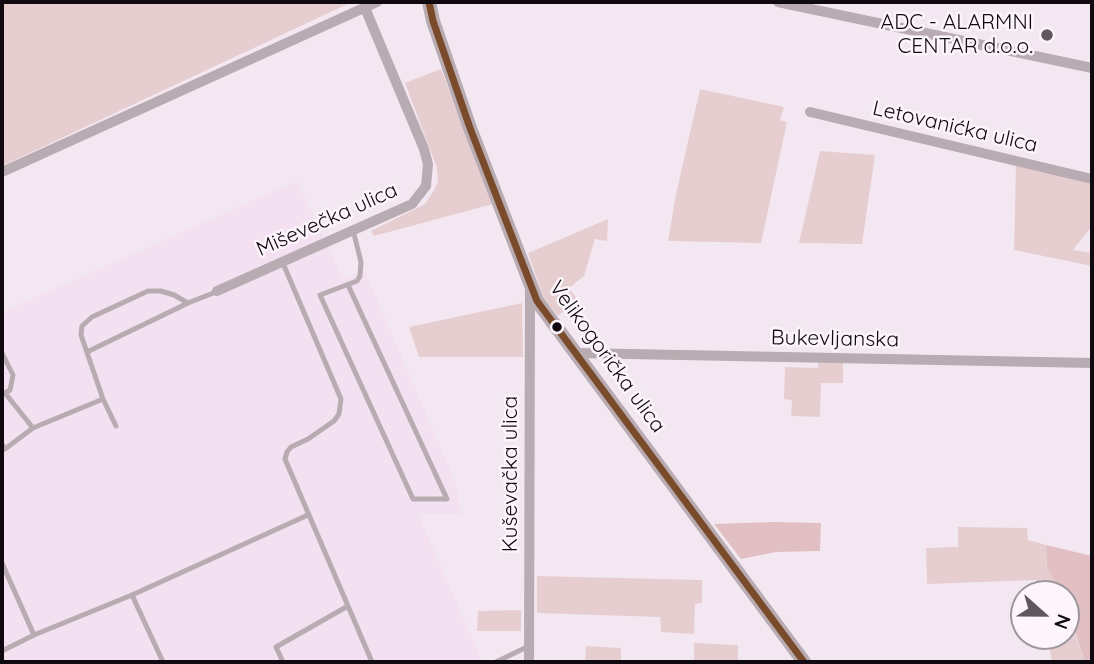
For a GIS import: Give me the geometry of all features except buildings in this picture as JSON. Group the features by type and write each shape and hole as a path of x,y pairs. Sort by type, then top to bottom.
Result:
{"street":[{"path":"2,172 377,2"},
{"name":"Velikogorička ulica","path":"429,2 470,128 530,286 546,314 804,662"},
{"path":"778,2 1092,68"},
{"name":"Miševečka ulica","path":"218,291 412,204 421,195 428,176 424,149 365,8"},
{"name":"Letovanićka ulica","path":"810,113 1092,179"},
{"name":"Kuševačka ulica","path":"529,662 530,286"},
{"name":"Bukevljanska","path":"578,354 1092,363"}],"lane":[{"path":"348,285 447,499 413,499 320,295 357,281 362,269 353,230"},
{"path":"282,261 341,399 339,414 334,421 287,452 285,458 372,662"},
{"path":"116,426 103,399 81,335 82,326 92,317 148,291 161,291 188,303"},
{"path":"87,352 218,291"},
{"path":"2,353 13,375 10,390 4,393 33,428"},
{"path":"2,443 5,449 33,428 103,399"},
{"path":"2,651 308,515"},
{"path":"2,564 34,635"},
{"path":"132,595 163,662"},
{"path":"283,662 276,646 348,606"},
{"path":"496,662 529,646"}],"shaded area":[{"path":"2,2 352,2 2,166"},
{"path":"441,69 493,204 374,236 371,231 425,204 438,181 437,168 405,83"},
{"path":"700,89 784,107 780,120 787,122 761,243 668,241"},
{"path":"820,151 875,155 862,244 799,243"},
{"path":"1016,164 1092,183 1092,226 1073,250 1092,253 1092,266 1014,250"},
{"path":"297,181 343,278 365,271 455,481 462,514 418,514 482,660 2,662 2,312"},
{"path":"608,219 607,241 595,239 584,276 569,288 578,300 558,316 544,299 528,253"},
{"path":"522,303 523,357 419,357 409,327"},
{"path":"818,361 843,362 843,383 821,383 820,417 791,416 792,400 784,399 785,367 818,368"},
{"path":"821,523 820,551 776,552 741,559 714,524"},
{"path":"958,527 1027,528 1028,540 1046,545 1047,568 1054,580 927,584 926,548 958,547"},
{"path":"1046,545 1092,556 1092,662 1085,662 1080,647 1080,580 1054,580 1047,568"},
{"path":"537,576 702,580 702,603 695,604 694,634 661,632 660,617 537,613"},
{"path":"521,610 521,631 477,631 478,611"},
{"path":"694,643 738,645 738,662 694,661"},
{"path":"586,646 621,648 621,662 585,662"},
{"path":"1080,648 1085,662 1052,662 1050,650"}],"transit line":[{"path":"429,2 470,128 537,301 804,662"}],"place":[{"name":"ADC - ALARMNI CENTAR d.o.o.","path":"1047,35"}]}
